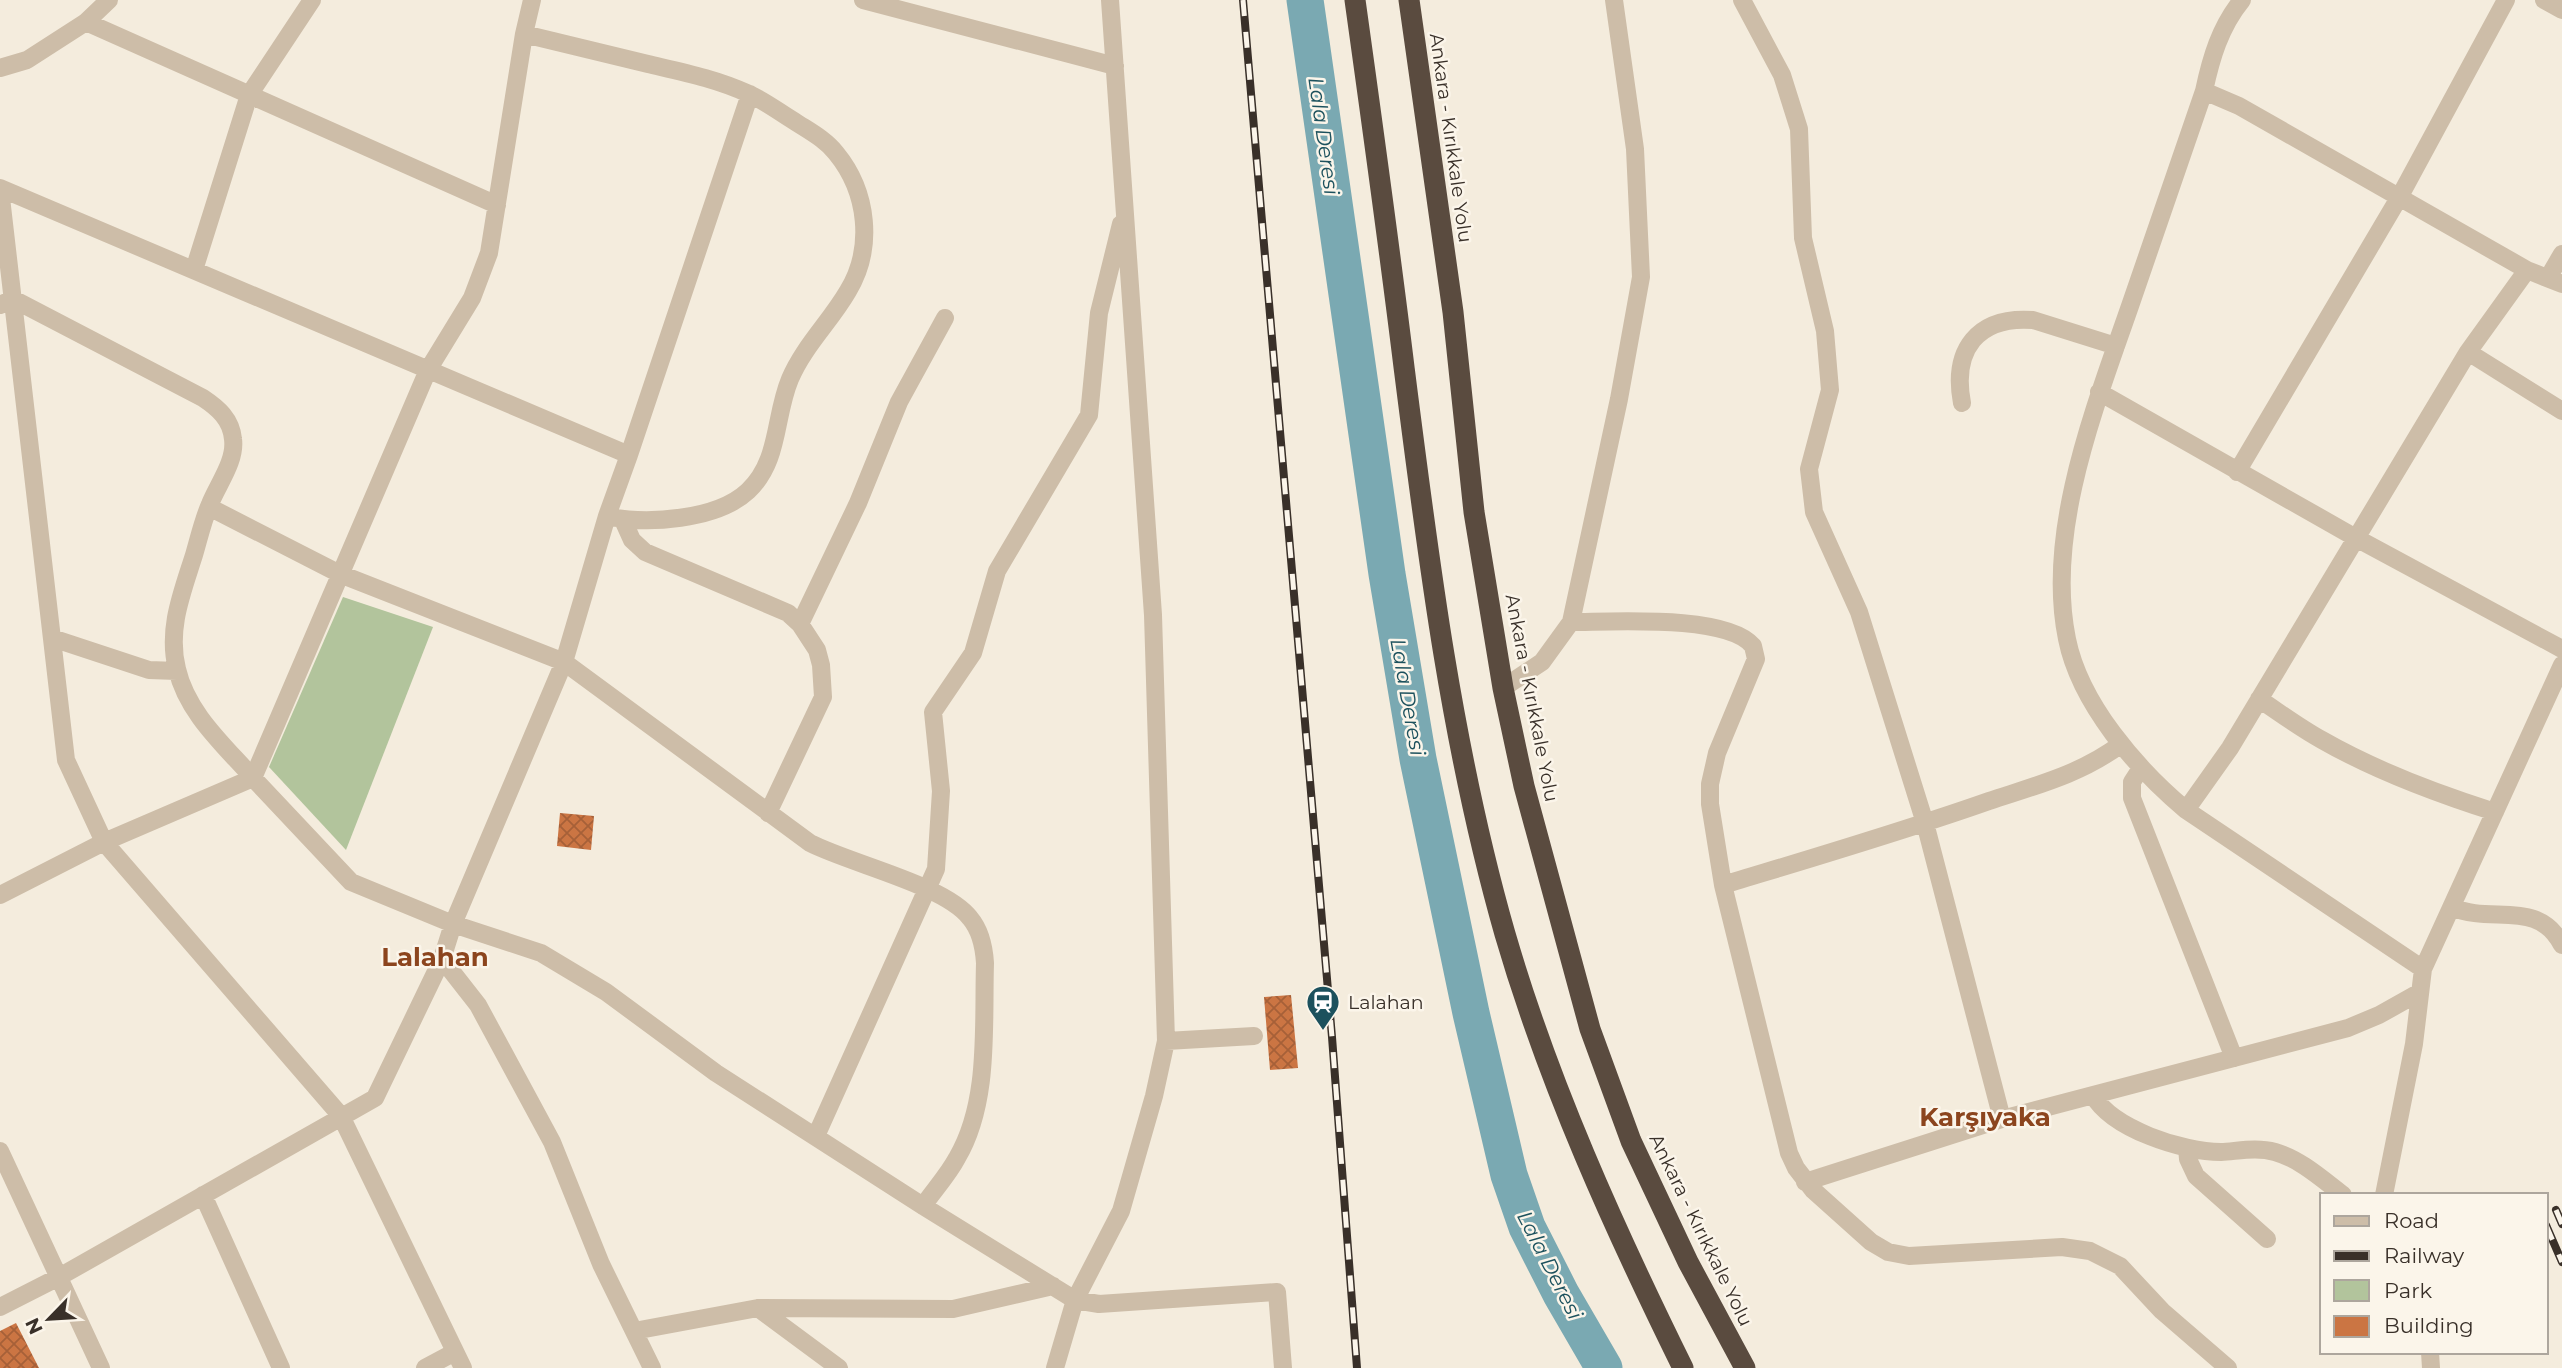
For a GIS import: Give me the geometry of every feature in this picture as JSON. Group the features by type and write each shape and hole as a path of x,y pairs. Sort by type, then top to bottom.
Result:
{"highway":[{"path":"1355,0 1422,508 1447,678 1472,803 1505,934 1542,1046 1587,1163 1683,1368"},
{"name":"Ankara - Kırıkkale Yolu","path":"1409,0 1453,312 1474,512 1503,688 1524,786 1594,1042 1636,1153 1688,1262 1745,1368"}],"street":[{"path":"0,68 27,60 86,22 108,0"},
{"path":"194,270 249,95 312,0"},
{"path":"0,894 104,842 253,778 428,370 472,298 489,253 524,34 532,0"},
{"path":"863,0 1115,66"},
{"path":"1055,1368 1075,1300 1121,1211 1154,1096 1166,1041 1153,615 1110,0"},
{"path":"1503,688 1542,662 1571,622 1619,399 1640,277 1635,149 1614,0"},
{"path":"1742,0 1782,75 1799,129 1803,237 1825,331 1830,390 1809,469 1814,512 1859,612 1925,823 2002,1119"},
{"path":"2242,0 2222,32 2211,58 2204,91 2082,447 2061,553 2060,598 2067,642 2094,703 2120,744 2141,768 2186,810 2423,969"},
{"path":"2237,472 2400,196 2506,0"},
{"path":"2544,0 2562,10"},
{"path":"86,22 497,205"},
{"path":"524,34 704,77 750,94 821,138 836,152 860,195 865,220 864,246 857,274 847,293 811,340 790,377 776,425 774,450 764,472 747,493 721,507 673,519 646,522 615,518"},
{"path":"2204,91 2239,106 2527,270 2555,281 2562,254"},
{"path":"0,1307 59,1277 375,1098 442,959 453,924 564,662 615,518 629,455 750,94"},
{"path":"425,1368 459,1360 341,1116 104,842 66,760 6,302 0,189 629,455"},
{"path":"816,1136 936,869 941,792 933,712 973,653 997,571 1089,415 1098,313 1125,207"},
{"path":"2186,810 2230,748 2468,352 2527,270"},
{"path":"6,302 218,408 228,421 233,439 232,455 209,507 174,619 177,671 195,712 351,882 453,924 541,953 606,992 716,1073 1075,1300 1099,1304 1277,1292 1283,1368"},
{"path":"800,624 858,503 899,402 945,318"},
{"path":"1962,403 1959,373 1964,351 1982,331 1994,325 2020,319 2033,320 2116,346"},
{"path":"2468,352 2562,411"},
{"path":"2099,392 2237,472 2562,649"},
{"path":"209,507 340,574 564,662 810,843 833,855 927,889 963,910 971,919 984,946 980,1076 976,1104 958,1158 923,1206"},
{"path":"615,518 645,552 788,613 810,636 821,665 823,697 768,813"},
{"path":"1571,622 1690,622 1740,636 1753,646 1756,659 1717,753 1710,785 1712,822 1723,885 1789,1153 1805,1182 1871,1242 1897,1254 1909,1256 2062,1247 2090,1251 2106,1257 2120,1266 2162,1311 2228,1368"},
{"path":"52,638 149,670 177,671"},
{"path":"2384,1193 2414,1044 2423,969 2562,665"},
{"path":"2259,699 2321,740 2367,763 2414,784 2495,812"},
{"path":"1723,885 1925,823 2074,772 2098,760 2120,744"},
{"path":"2141,768 2132,782 2132,798 2234,1058"},
{"path":"2452,906 2472,914 2533,917 2546,924 2562,945"},
{"path":"442,959 478,1005 552,1142 601,1264 652,1368"},
{"path":"1805,1182 2002,1119 2348,1028 2379,1015 2420,992"},
{"path":"1166,1041 1254,1036"},
{"path":"2093,1095 2105,1111 2149,1136 2187,1148 2221,1152 2272,1151 2297,1161 2340,1193"},
{"path":"2187,1148 2188,1159 2196,1175 2267,1239"},
{"path":"0,1151 101,1368"},
{"path":"203,1195 281,1368"},
{"path":"634,1331 758,1308 953,1309 1053,1286"},
{"path":"758,1308 839,1368"}],"green space":[{"path":"343,597 433,627 346,850 269,767"}],"building":[{"path":"560,813 594,816 591,850 557,846"},
{"path":"1291,995 1298,1068 1270,1070 1264,997"},
{"path":"16,1323 39,1368 0,1368 0,1331"}],"waterway":[{"name":"Lala Deresi","path":"1305,0 1387,574 1418,759 1471,1013 1509,1175 1527,1227 1561,1294 1604,1368"}],"railway":[{"path":"1243,0 1332,1037 1357,1368"},
{"path":"2556,1210 2562,1224"},
{"path":"2548,1230 2562,1262"}],"place":[{"name":"Lalahan","path":"1323,1032"}],"district":[{"name":"Lalahan","path":"435,957"},
{"name":"Karşıyaka","path":"1985,1117"}]}
